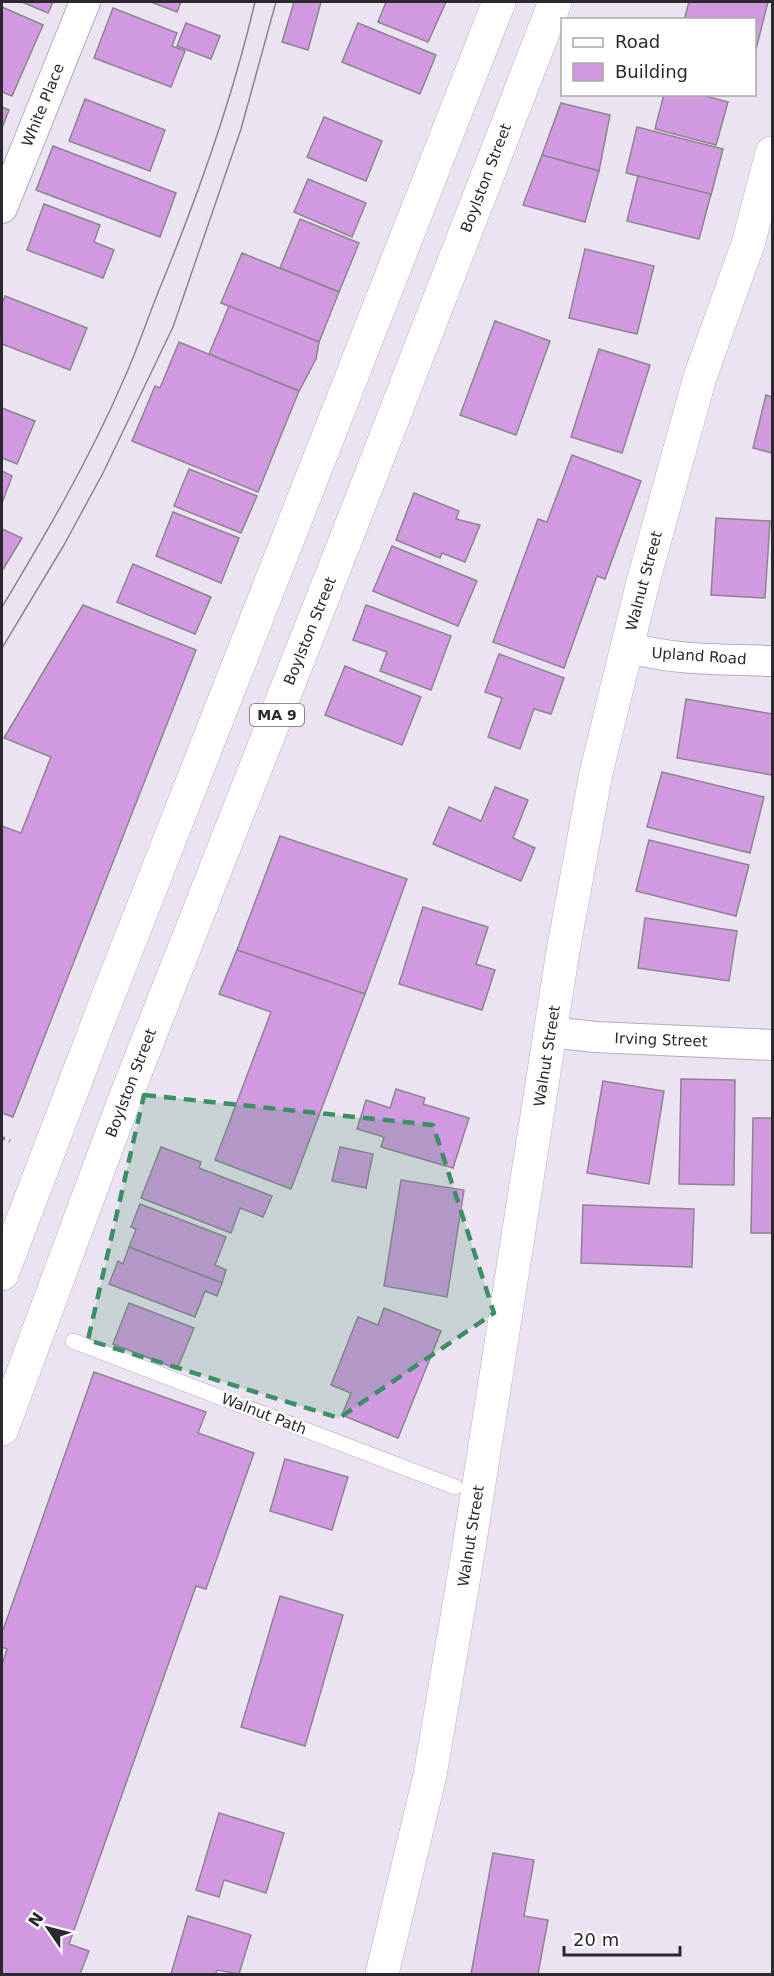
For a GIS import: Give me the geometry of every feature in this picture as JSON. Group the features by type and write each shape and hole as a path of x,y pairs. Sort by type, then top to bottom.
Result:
{"main road":[{"path":"2,1274 85,1055 499,2"},
{"name":"Boylston Street","path":"2,1430 122,1106 360,505 555,2"},
{"name":"Walnut Street","path":"382,1974 432,1764 470,1547 550,1032 587,816 603,740 700,377 748,244 772,153"}],"street":[{"name":"White Place","path":"2,208 85,2"},
{"name":"Upland Road","path":"627,647 675,657 772,661"},
{"name":"Irving Street","path":"550,1032 595,1037 772,1044"}],"lane":[{"name":"Walnut Path","path":"73,1341 455,1487"}],"path":[{"path":"2,1138 10,1141"}],"highlighted area":[{"path":"144,1095 433,1125 494,1313 339,1418 88,1340"}],"building":[{"path":"22,2 53,2 48,13"},
{"path":"151,2 181,2 177,12"},
{"path":"294,2 321,2 308,50 282,42"},
{"path":"386,2 446,2 428,42 378,22"},
{"path":"689,2 768,2 756,49 756,18 685,18"},
{"path":"2,7 43,25 12,96 2,92"},
{"path":"113,8 177,33 172,46 185,51 171,87 94,58"},
{"path":"186,23 220,36 211,59 177,46"},
{"path":"358,23 436,55 420,94 342,62"},
{"path":"663,96 706,96 728,102 716,145 655,129"},
{"path":"85,99 165,130 150,171 69,141"},
{"path":"561,103 610,115 599,171 542,155"},
{"path":"2,107 9,110 2,128"},
{"path":"324,117 382,141 366,181 307,157"},
{"path":"637,127 723,149 711,195 626,173"},
{"path":"53,146 176,193 160,237 36,190"},
{"path":"542,155 599,171 585,222 523,205"},
{"path":"638,176 711,194 699,239 627,221"},
{"path":"308,179 366,203 352,237 294,212"},
{"path":"44,204 100,225 94,242 114,250 103,278 27,250"},
{"path":"300,219 359,243 339,292 280,268"},
{"path":"585,249 654,266 637,334 569,318"},
{"path":"242,253 339,292 319,342 221,303"},
{"path":"5,296 87,328 70,370 2,344 2,305"},
{"path":"229,306 319,342 316,359 299,391 209,354"},
{"path":"495,321 550,341 516,435 460,415"},
{"path":"179,342 299,391 258,492 132,441 155,386 160,388"},
{"path":"599,349 650,365 622,453 571,437"},
{"path":"766,395 772,397 772,453 753,448"},
{"path":"2,408 35,421 17,464 2,458"},
{"path":"572,455 641,481 605,579 597,576 564,668 493,642 538,519 547,522"},
{"path":"189,469 257,496 241,533 174,506"},
{"path":"2,471 12,476 2,503"},
{"path":"414,493 459,511 456,519 480,525 465,562 442,553 440,558 396,540"},
{"path":"173,512 239,538 221,583 156,556"},
{"path":"716,518 770,521 765,598 711,595"},
{"path":"2,529 22,538 2,571"},
{"path":"392,546 477,581 458,626 373,591"},
{"path":"133,564 211,597 195,634 117,602"},
{"path":"83,605 196,650 13,1117 2,1113 2,826 21,833 51,757 4,738"},
{"path":"366,605 451,636 431,690 380,671 387,652 353,640"},
{"path":"499,654 564,678 551,714 534,709 520,749 488,737 502,698 485,692"},
{"path":"345,666 421,697 402,745 325,715"},
{"path":"686,699 772,714 772,775 677,758"},
{"path":"662,772 764,797 750,853 647,827"},
{"path":"495,787 528,800 513,838 535,848 521,881 433,844 449,807 481,821"},
{"path":"280,836 407,879 365,994 237,950"},
{"path":"649,840 749,865 736,916 636,891"},
{"path":"423,907 488,927 476,964 495,970 482,1010 399,984"},
{"path":"645,918 737,931 729,981 638,968"},
{"path":"237,950 365,994 291,1189 215,1160 271,1012 219,994"},
{"path":"681,1079 735,1080 734,1185 679,1184"},
{"path":"603,1081 664,1091 649,1184 587,1173"},
{"path":"396,1089 425,1098 423,1104 469,1118 453,1168 381,1147 384,1137 357,1129 366,1100 390,1108"},
{"path":"753,1118 772,1118 772,1233 751,1233"},
{"path":"161,1147 201,1162 199,1168 272,1196 263,1217 240,1208 231,1233 141,1198"},
{"path":"340,1147 373,1154 366,1188 332,1181"},
{"path":"401,1180 464,1190 447,1297 384,1286"},
{"path":"140,1204 226,1237 215,1265 226,1270 222,1283 129,1247 136,1229 131,1227"},
{"path":"583,1205 694,1209 692,1267 581,1263"},
{"path":"129,1247 222,1283 217,1296 205,1291 195,1317 109,1284 118,1261 123,1264"},
{"path":"129,1303 194,1328 177,1369 113,1344"},
{"path":"384,1308 441,1331 398,1438 342,1415 351,1393 331,1385 358,1317 378,1325"},
{"path":"94,1372 206,1412 198,1433 254,1453 206,1589 196,1586 69,1944 89,1951 80,1974 2,1974 2,1665 7,1649 2,1647 2,1633"},
{"path":"285,1459 348,1477 332,1530 270,1511"},
{"path":"280,1596 343,1615 305,1746 241,1727"},
{"path":"219,1813 284,1833 266,1893 224,1880 219,1897 196,1890"},
{"path":"493,1853 534,1860 524,1916 548,1920 538,1974 471,1974"},
{"path":"188,1916 251,1935 239,1974 217,1970 216,1974 171,1974"}],"tram line":[{"path":"2,607 82,467 129,368 213,148 236,75 255,2"},
{"path":"2,648 64,545 103,473 173,327 241,129 276,2"}]}
